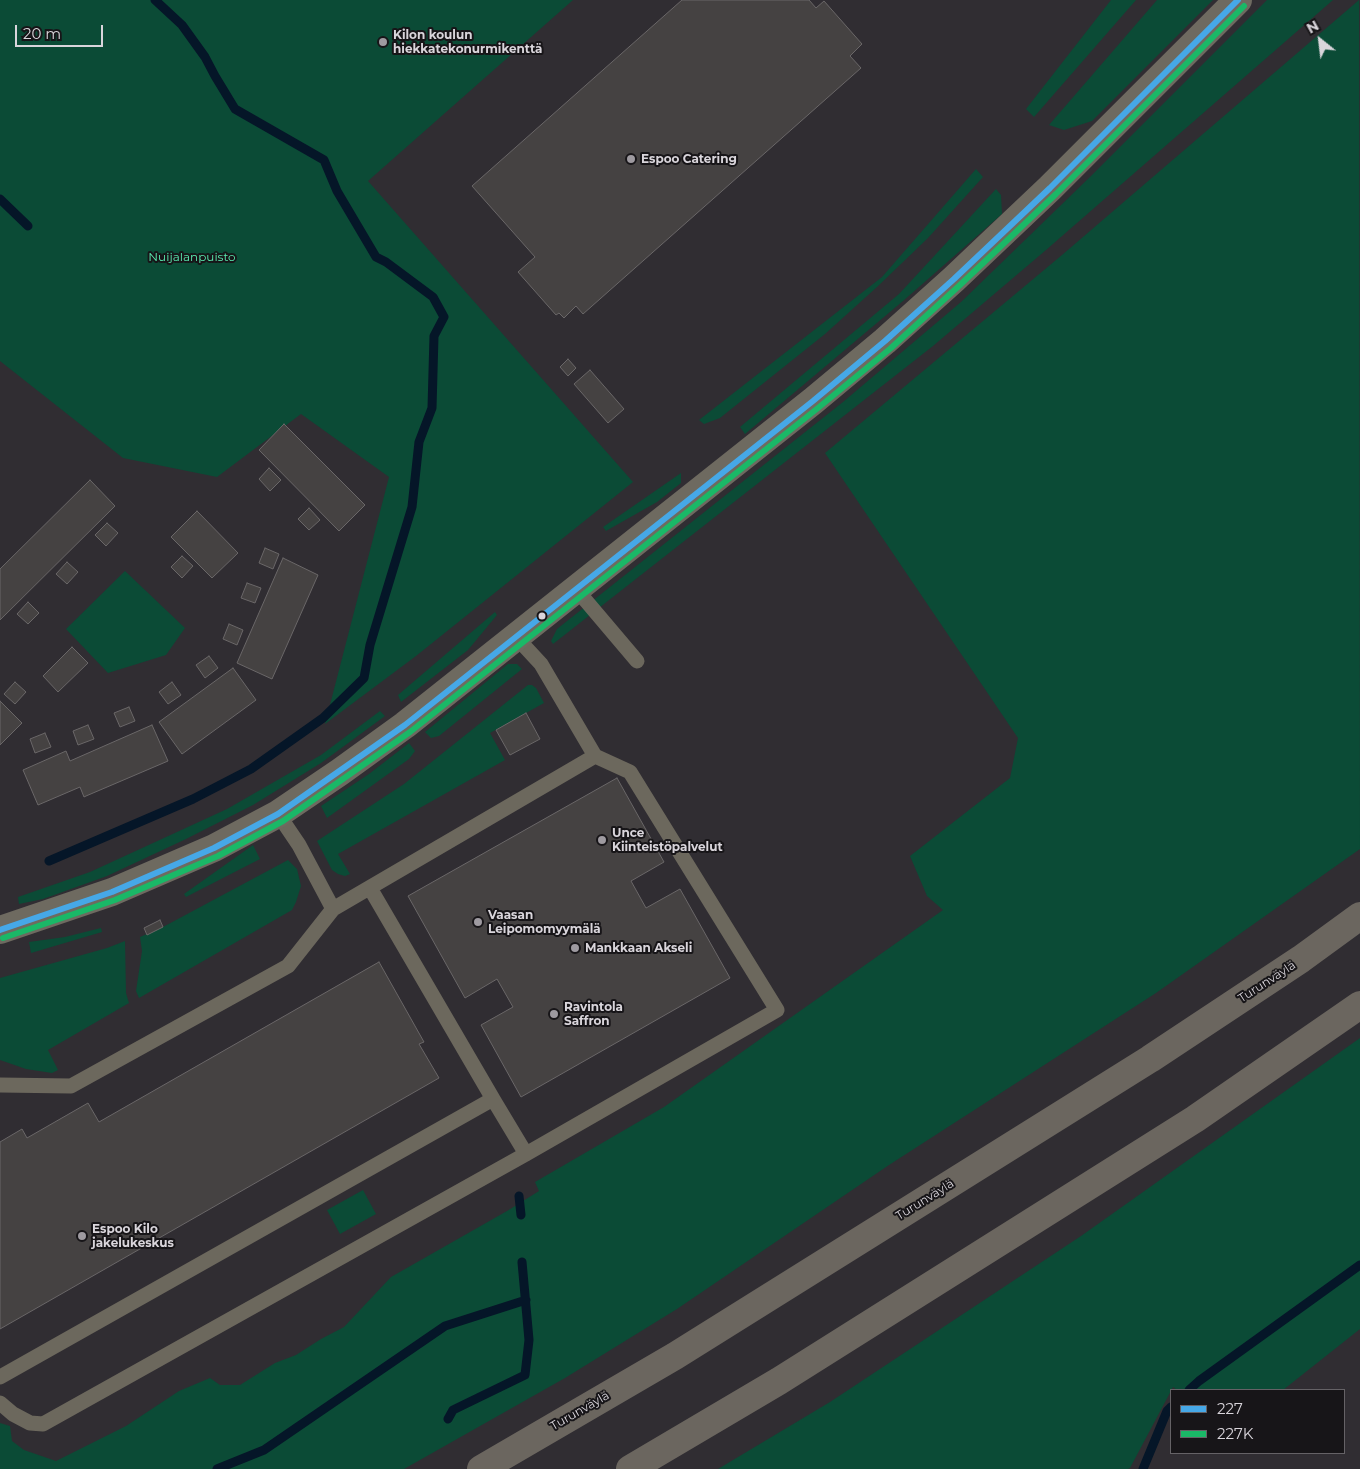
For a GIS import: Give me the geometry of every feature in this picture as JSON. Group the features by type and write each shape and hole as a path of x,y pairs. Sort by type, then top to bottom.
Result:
{"highway":[{"path":"1301,959 1360,895"},
{"name":"Turunväylä","path":"481,1469 684,1351 1150,1059 1301,959 1360,916"},
{"path":"630,1469 788,1376 1187,1124 1360,1005"}],"main road":[{"path":"0,930 76,905 140,881 214,848 278,814 405,725 813,402 892,335 1050,188 1238,0"}],"lane":[{"path":"576,589 637,661"},
{"path":"0,1403 12,1414 30,1423 44,1424 526,1154 777,1010 630,772 595,756 541,664 516,637"},
{"path":"0,1085 71,1086 288,966 333,909 595,756"},
{"path":"278,814 299,845 333,909"},
{"path":"370,888 526,1154"},
{"path":"0,1377 493,1099"}],"green space":[{"name":"Nuijalanpuisto","path":"0,0 573,0 368,181 633,482 416,656 325,724 389,477 301,414 217,477 123,458 0,361"},
{"path":"1111,0 1136,0 1034,117 1026,109"},
{"path":"1157,0 1213,0 1092,121 1064,130 1049,125"},
{"path":"1267,0 1333,0 933,346 553,644 551,641 557,629 843,402 961,302 1091,176"},
{"path":"1359,0 1360,849 1156,993 889,1165 677,1309 565,1378 404,1469 0,1469 0,1423 10,1426 12,1441 24,1450 56,1461 126,1426 179,1391 210,1378 220,1385 240,1385 275,1363 296,1355 344,1327 391,1277 539,1191 535,1182 664,1107 943,910 927,896 910,856 1010,778 1018,738 825,453 1062,255"},
{"path":"976,169 983,177 928,238 877,287 825,334 720,418 704,424 699,420 882,277"},
{"path":"996,189 1001,195 1002,214 903,301 745,434 740,427 899,294"},
{"path":"681,473 681,483 657,502 606,531 603,527"},
{"path":"125,571 185,628 166,655 108,673 66,629"},
{"path":"495,612 497,615 468,650 401,702 398,695"},
{"path":"508,664 517,664 522,669 439,736 431,738 425,732"},
{"path":"528,685 536,688 544,703 490,733 505,760 338,854 350,874 345,876 332,870 317,841 404,784"},
{"path":"380,711 385,716 321,763 253,805 107,876 43,899 19,904 18,897 90,872 227,809 321,755"},
{"path":"409,743 415,751 409,759 327,818 321,806 369,774"},
{"path":"253,845 260,859 186,897 184,894"},
{"path":"288,860 297,869 301,886 292,910 139,998 136,991 142,951 140,937 163,927"},
{"path":"101,928 102,932 31,953 29,942 65,937"},
{"path":"125,941 126,993 129,1003 48,1050 58,1070 52,1073 26,1069 0,1060 0,978 107,948"},
{"path":"1360,1038 1360,1329 1284,1389 1176,1389 1173,1387 1170,1389 1170,1393 1128,1469 718,1469 830,1402 1081,1236"},
{"path":"363,1190 376,1214 340,1234 327,1210"}],"building":[{"name":"Espoo Catering","path":"682,0 809,0 816,8 824,1 862,44 850,56 861,68 583,314 576,306 564,318 559,313 556,315 518,272 535,257 472,186"},
{"path":"568,359 576,368 568,376 560,367"},
{"path":"590,370 624,409 608,423 574,384"},
{"path":"284,424 365,505 339,531 259,450"},
{"path":"269,468 281,480 270,491 259,479"},
{"path":"90,480 115,506 0,620 0,569"},
{"path":"309,508 320,520 309,530 298,519"},
{"path":"197,511 238,553 212,578 171,537"},
{"path":"107,523 118,533 106,546 95,535"},
{"path":"265,548 279,554 273,569 259,563"},
{"path":"182,556 193,566 182,578 171,567"},
{"path":"283,558 318,575 272,679 237,663"},
{"path":"67,562 78,572 67,584 56,574"},
{"path":"247,583 261,588 255,603 241,598"},
{"path":"28,602 39,613 28,624 17,614"},
{"path":"229,624 243,630 237,645 223,639"},
{"path":"72,647 88,663 58,692 43,676"},
{"path":"209,656 218,668 205,678 196,665"},
{"path":"233,668 256,700 182,754 159,722"},
{"path":"15,682 26,692 15,704 4,694"},
{"path":"172,682 181,695 168,704 159,692"},
{"path":"0,701 22,723 0,745"},
{"path":"129,707 135,721 120,727 114,713"},
{"path":"526,713 540,739 510,755 496,730"},
{"path":"88,725 94,739 78,745 73,731"},
{"path":"152,725 168,761 84,797 80,787 38,805 23,770 66,751 70,761"},
{"path":"45,733 51,747 35,753 30,739"},
{"path":"617,778 664,862 631,881 646,908 680,889 730,978 521,1097 481,1025 513,1007 497,979 465,998 408,896"},
{"path":"160,920 163,927 147,935 144,928"},
{"name":"Espoo Kilo jakelukeskus","path":"379,962 424,1042 419,1044 439,1078 0,1329 0,1142 22,1129 27,1138 88,1103 99,1122"}],"waterway":[{"path":"49,861 193,799 251,769 323,718 364,678 370,645 412,507 419,442 432,408 434,336 444,317 433,297 386,262 376,257 337,191 324,160 235,109 205,57 182,25 155,0"},
{"path":"0,199 28,226"},
{"path":"519,1196 521,1215"},
{"path":"448,1419 453,1410 525,1375 529,1340 522,1262"},
{"path":"1190,1389 1360,1265"},
{"path":"217,1469 264,1450 445,1326 526,1300"},
{"path":"1143,1469 1167,1411 1170,1408"}],"transit line":[{"name":"227","path":"0,930 112,892 214,848 278,814 405,725 813,401 885,341 1050,188 1238,0"},
{"name":"227K","path":"3,938 115,900 218,856 283,821 410,732 891,348 1056,194 1244,6"}],"place":[{"name":"Kilon koulun hiekkatekonurmikenttä","path":"383,42"},
{"name":"Espoo Catering","path":"631,159"},
{"name":"Unce Kiinteistöpalvelut","path":"602,840"},
{"name":"Vaasan Leipomomyymälä","path":"478,922"},
{"name":"Mankkaan Akseli","path":"575,948"},
{"name":"Ravintola Saffron","path":"554,1014"},
{"name":"Espoo Kilo jakelukeskus","path":"82,1236"}]}
